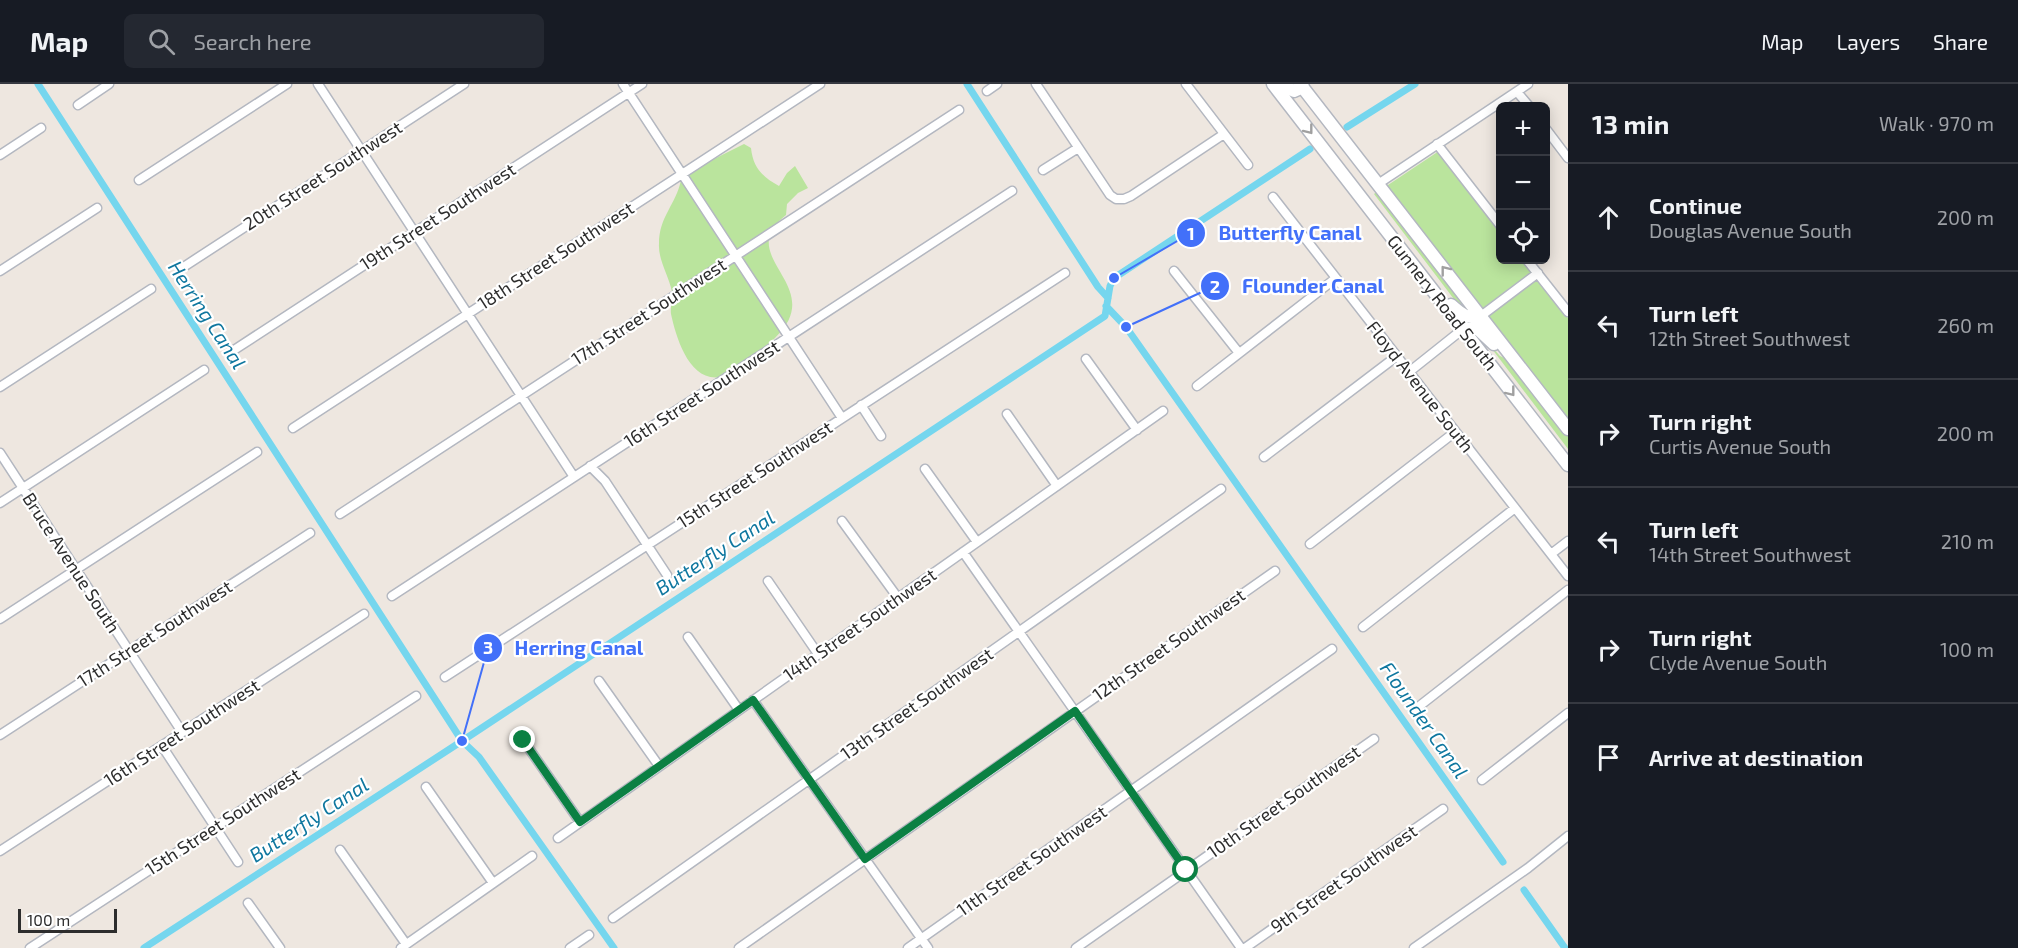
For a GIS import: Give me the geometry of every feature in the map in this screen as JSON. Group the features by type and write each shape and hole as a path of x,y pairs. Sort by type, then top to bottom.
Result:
{"main road":[{"name":"Gunnery Road South","path":"1273,84 1568,465"},
{"path":"1280,84 1294,91 1303,85"},
{"name":"Gunnery Road South","path":"1303,85 1568,429"},
{"path":"1432,291 1440,293 1460,314 1474,318 1481,316"},
{"path":"1463,329 1478,329 1489,337 1501,353 1514,359"}],"street":[{"path":"78,105 109,84"},
{"path":"139,180 287,84"},
{"path":"318,84 574,477"},
{"name":"20th Street Southwest","path":"182,268 464,84"},
{"path":"623,84 842,418"},
{"name":"19th Street Southwest","path":"234,350 642,84"},
{"name":"18th Street Southwest","path":"293,428 820,84"},
{"path":"987,91 997,84"},
{"path":"1036,84 1110,195 1116,199 1131,196 1224,134"},
{"path":"1186,84 1248,165"},
{"path":"1378,184 1528,84"},
{"path":"1517,92 1525,102"},
{"name":"17th Street Southwest","path":"340,514 959,110"},
{"path":"0,155 41,128"},
{"path":"1550,135 1568,158"},
{"path":"1437,144 1496,220"},
{"path":"1042,170 1078,148"},
{"name":"16th Street Southwest","path":"392,596 1012,191"},
{"name":"Floyd Avenue South","path":"1274,196 1568,576"},
{"path":"0,271 98,208"},
{"path":"1530,264 1568,312"},
{"path":"1174,271 1239,353"},
{"name":"15th Street Southwest","path":"445,677 1065,273"},
{"path":"1481,316 1538,273"},
{"path":"1197,386 1336,278"},
{"path":"0,387 151,289"},
{"path":"1409,372 1463,329"},
{"path":"1264,457 1397,356"},
{"path":"1086,359 1137,430"},
{"path":"0,503 204,370"},
{"path":"861,405 881,436"},
{"name":"14th Street Southwest","path":"558,838 1163,411"},
{"path":"1006,414 1057,486"},
{"path":"1310,544 1455,432"},
{"path":"0,619 257,452"},
{"name":"Bruce Avenue South","path":"0,453 182,732"},
{"path":"590,466 605,481 667,575"},
{"path":"925,469 977,542"},
{"name":"13th Street Southwest","path":"613,918 1221,489"},
{"path":"1363,627 1515,508"},
{"path":"843,521 898,598"},
{"name":"17th Street Southwest","path":"0,735 310,532"},
{"path":"1551,554 1568,541"},
{"path":"963,552 1243,948"},
{"name":"12th Street Southwest","path":"739,948 1275,571"},
{"path":"768,580 819,654"},
{"path":"1413,711 1568,590"},
{"name":"16th Street Southwest","path":"0,851 364,614"},
{"path":"688,637 739,710"},
{"name":"11th Street Southwest","path":"908,948 1332,649"},
{"path":"599,681 659,766"},
{"name":"15th Street Southwest","path":"30,948 416,696"},
{"path":"753,700 928,948"},
{"path":"1482,780 1568,713"},
{"name":"10th Street Southwest","path":"1076,948 1374,739"},
{"path":"523,740 580,822"},
{"path":"162,746 238,862"},
{"path":"426,787 493,883"},
{"name":"9th Street Southwest","path":"1243,948 1443,809"},
{"path":"1414,948 1528,868 1568,836"},
{"path":"340,850 404,946 532,856"},
{"path":"248,903 280,948"},
{"path":"570,948 589,934"}],"green space":[{"path":"744,144 751,148 759,171 773,183 779,186 787,173 795,166 808,188 798,193 787,204 786,215 772,230 769,244 773,258 788,287 792,302 789,319 775,338 732,371 720,377 709,377 692,365 676,334 671,314 672,292 659,250 660,234 681,180 706,163"},
{"path":"1439,151 1496,226 1496,264 1526,264 1568,318 1568,423 1385,187"},
{"path":"1379,190 1475,314 1463,311 1374,194"},
{"path":"1483,337 1500,356 1513,362 1568,434 1568,449"}],"waterway":[{"name":"Herring Canal","path":"38,84 462,741 479,757 614,948"},
{"name":"Flounder Canal","path":"967,84 1098,287 1108,298"},
{"name":"Butterfly Canal","path":"1347,127 1415,84"},
{"name":"Butterfly Canal","path":"144,948 1105,316 1110,286 1114,278 1310,149"},
{"name":"Flounder Canal","path":"1106,306 1126,327 1503,862"},
{"name":"Flounder Canal","path":"1524,890 1565,948"}],"place":[{"name":"Butterfly Canal","path":"1114,278"},
{"name":"Flounder Canal","path":"1126,327"},
{"name":"Herring Canal","path":"462,741"}],"route":[{"path":"523,740 580,822 753,700 865,859 1075,711 1186,870"}]}
